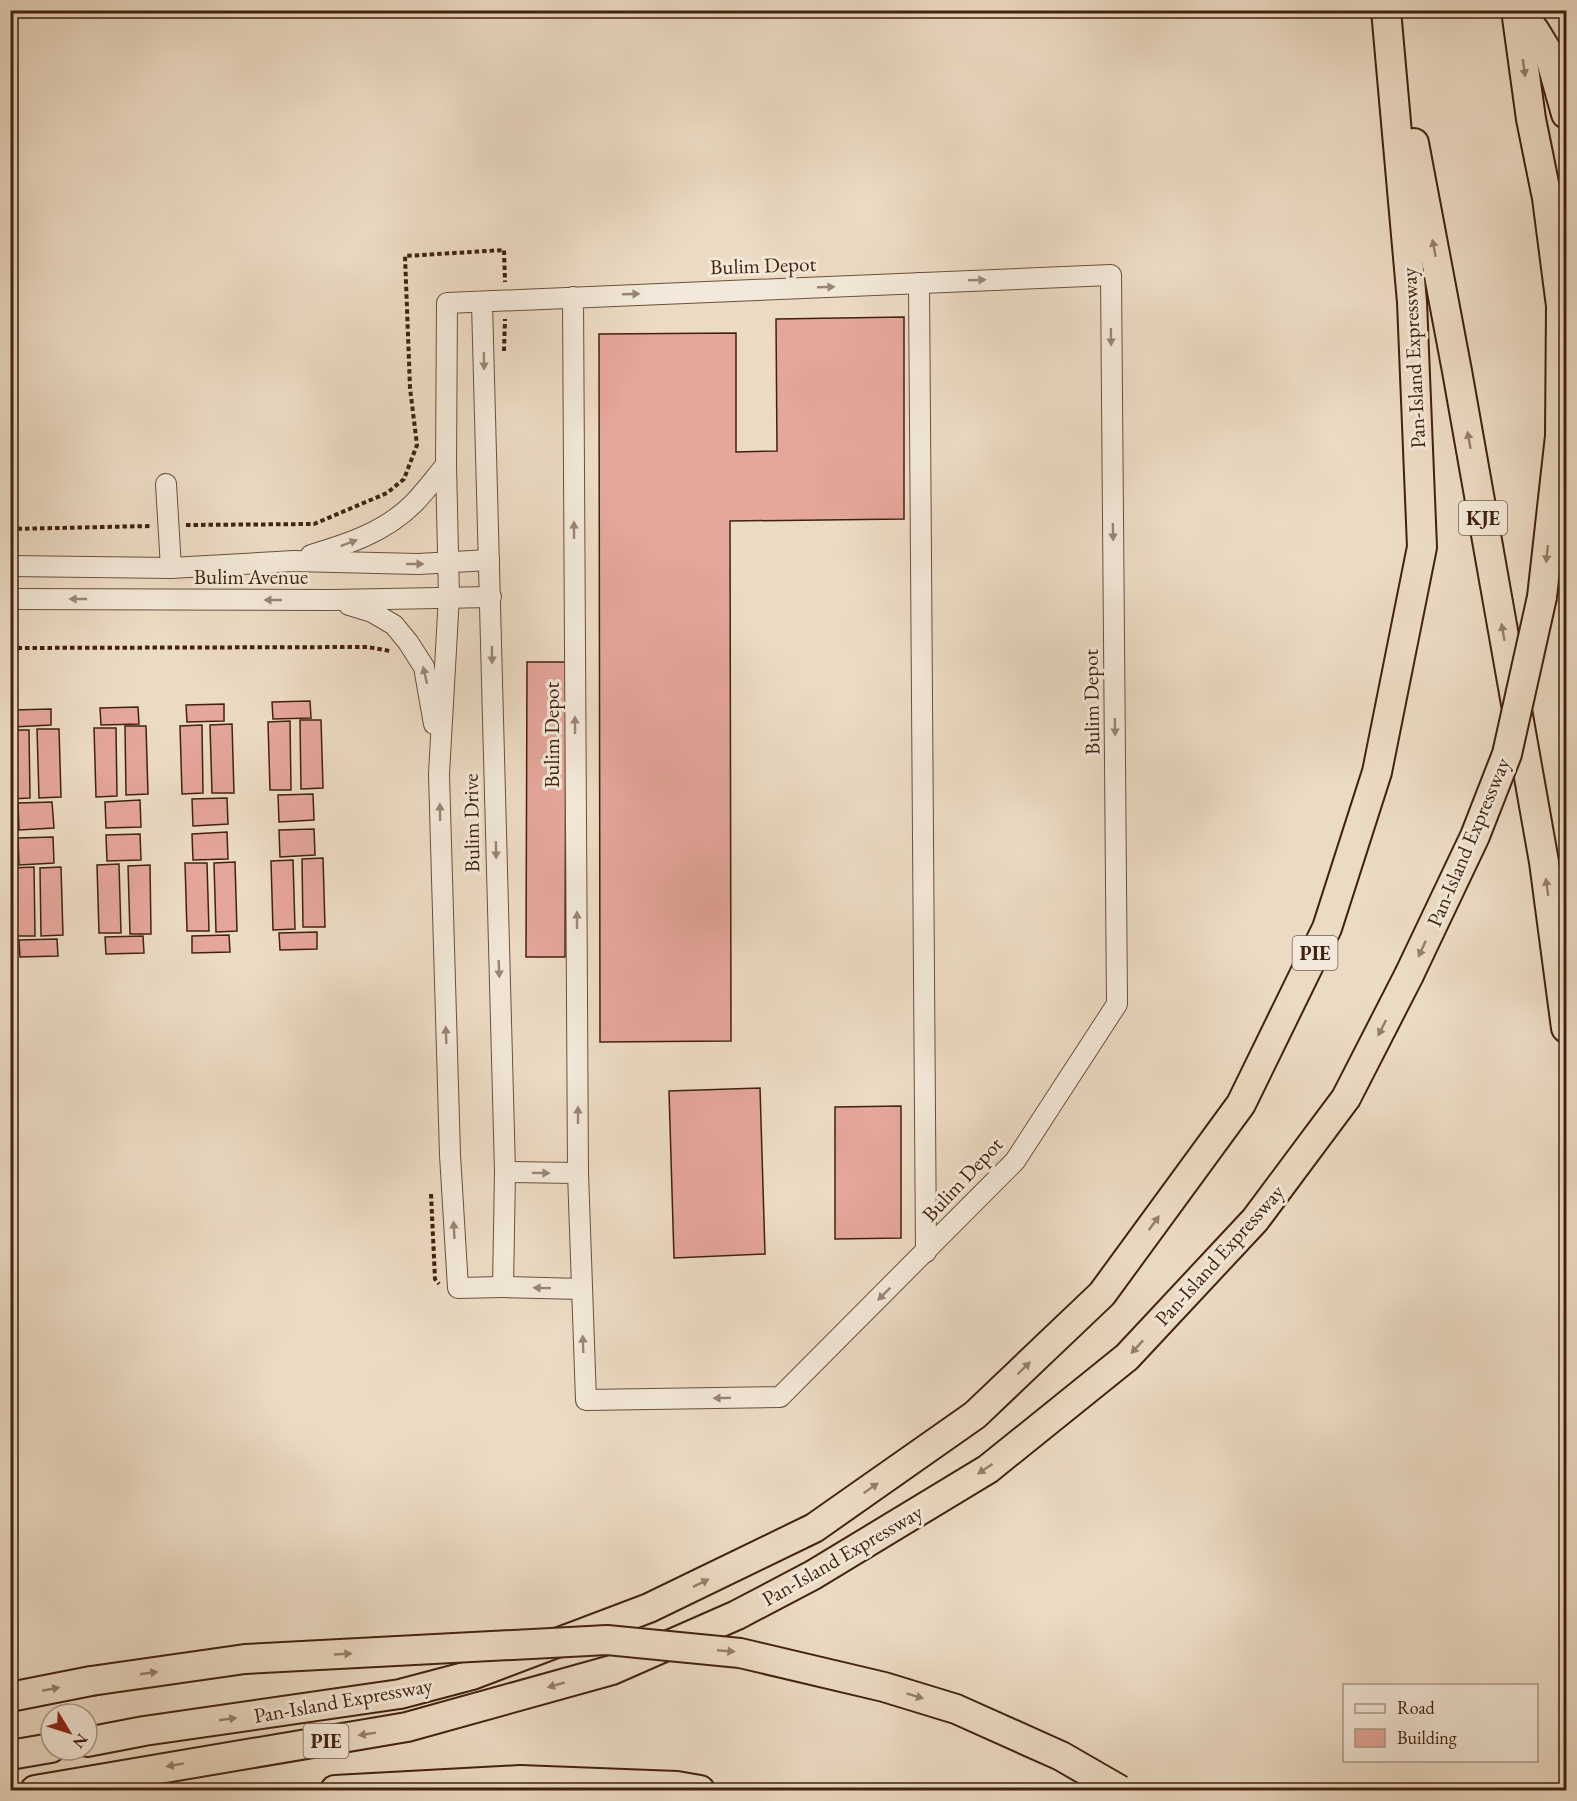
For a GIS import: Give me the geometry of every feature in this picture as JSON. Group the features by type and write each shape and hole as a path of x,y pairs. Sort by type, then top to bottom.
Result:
{"highway":[{"name":"KJE","path":"1387,10 1458,371 1544,862 1566,1028"},
{"name":"Pan-Island Expressway","path":"99,1740 399,1694 472,1675 649,1608 814,1528 975,1415 1102,1294 1240,1104 1327,928 1377,771 1422,547 1412,302 1387,10"},
{"name":"Pan-Island Expressway","path":"35,1791 418,1724 612,1670 737,1615 813,1575 988,1469 1127,1357 1255,1220 1346,1098 1409,975 1475,836 1507,754 1542,597 1560,435 1561,306 1547,198 1531,119 1518,10"},
{"path":"1518,10 1535,31 1549,54 1566,114"},
{"path":"10,1697 91,1681 244,1659 607,1640 740,1653 884,1687 956,1709 1061,1756 1120,1791"},
{"path":"10,1755 39,1750"},
{"path":"335,1791 520,1780 677,1786 700,1791"}],"street":[{"name":"Bulim Depot","path":"482,303 573,297 1111,275 1117,1004 1015,1161 780,1397 585,1400 578,1173 573,297"},
{"name":"Bulim Depot","path":"919,283 926,1252"},
{"name":"Bulim Drive","path":"447,303 482,303 505,1172 503,1287 458,1288 449,1132 439,774 449,596 446,465 447,303"},
{"path":"294,561 352,543 392,522 414,503 446,465"},
{"path":"165,484 171,568"},
{"name":"Bulim Avenue","path":"10,566 171,568 294,561 418,564 489,560"},
{"name":"Bulim Avenue","path":"10,599 332,600 491,597"},
{"path":"332,600 372,612 394,625 424,667 433,717 439,774"},
{"path":"505,1172 578,1173"},
{"path":"503,1287 581,1288"}],"path":[{"path":"10,529 314,524 387,494 404,479 417,445 410,388 405,256 504,250 505,301"}],"building":[{"path":"904,317 904,519 730,521 731,1041 600,1042 599,334 736,333 736,452 777,451 776,319"},
{"path":"527,662 566,662 565,957 526,957"},
{"path":"310,701 311,718 273,719 272,702"},
{"path":"224,704 224,721 187,722 186,705"},
{"path":"138,707 139,724 101,725 100,708"},
{"path":"51,709 51,725 13,727 13,710"},
{"path":"300,720 321,720 323,788 301,789"},
{"path":"290,721 291,790 270,790 268,722"},
{"path":"232,724 234,793 212,793 210,725"},
{"path":"202,725 203,793 182,794 180,726"},
{"path":"125,726 146,726 148,794 126,795"},
{"path":"94,728 116,728 117,796 96,797"},
{"path":"37,729 59,729 61,797 39,798"},
{"path":"10,730 29,730 30,798 10,799"},
{"path":"313,794 314,820 279,822 278,795"},
{"path":"227,798 228,824 193,826 192,799"},
{"path":"140,800 141,827 106,828 105,802"},
{"path":"52,802 54,828 19,830 18,803"},
{"path":"314,829 315,855 280,857 279,830"},
{"path":"227,832 228,859 193,860 192,834"},
{"path":"140,834 141,860 107,861 106,835"},
{"path":"53,837 54,863 19,865 18,838"},
{"path":"323,858 325,927 303,927 302,859"},
{"path":"293,860 295,929 273,930 271,861"},
{"path":"235,862 237,931 216,932 214,863"},
{"path":"185,863 207,863 209,931 187,931"},
{"path":"119,864 121,933 99,933 97,865"},
{"path":"150,865 151,934 130,934 128,866"},
{"path":"34,867 35,936 14,936 12,868"},
{"path":"61,867 63,935 41,936 40,868"},
{"path":"317,932 317,949 280,950 279,933"},
{"path":"229,935 230,952 192,953 192,936"},
{"path":"143,936 144,953 106,954 105,937"},
{"path":"57,939 58,956 20,957 19,940"},
{"path":"760,1088 765,1254 674,1258 669,1091"},
{"path":"901,1106 901,1238 835,1239 835,1107"}]}
